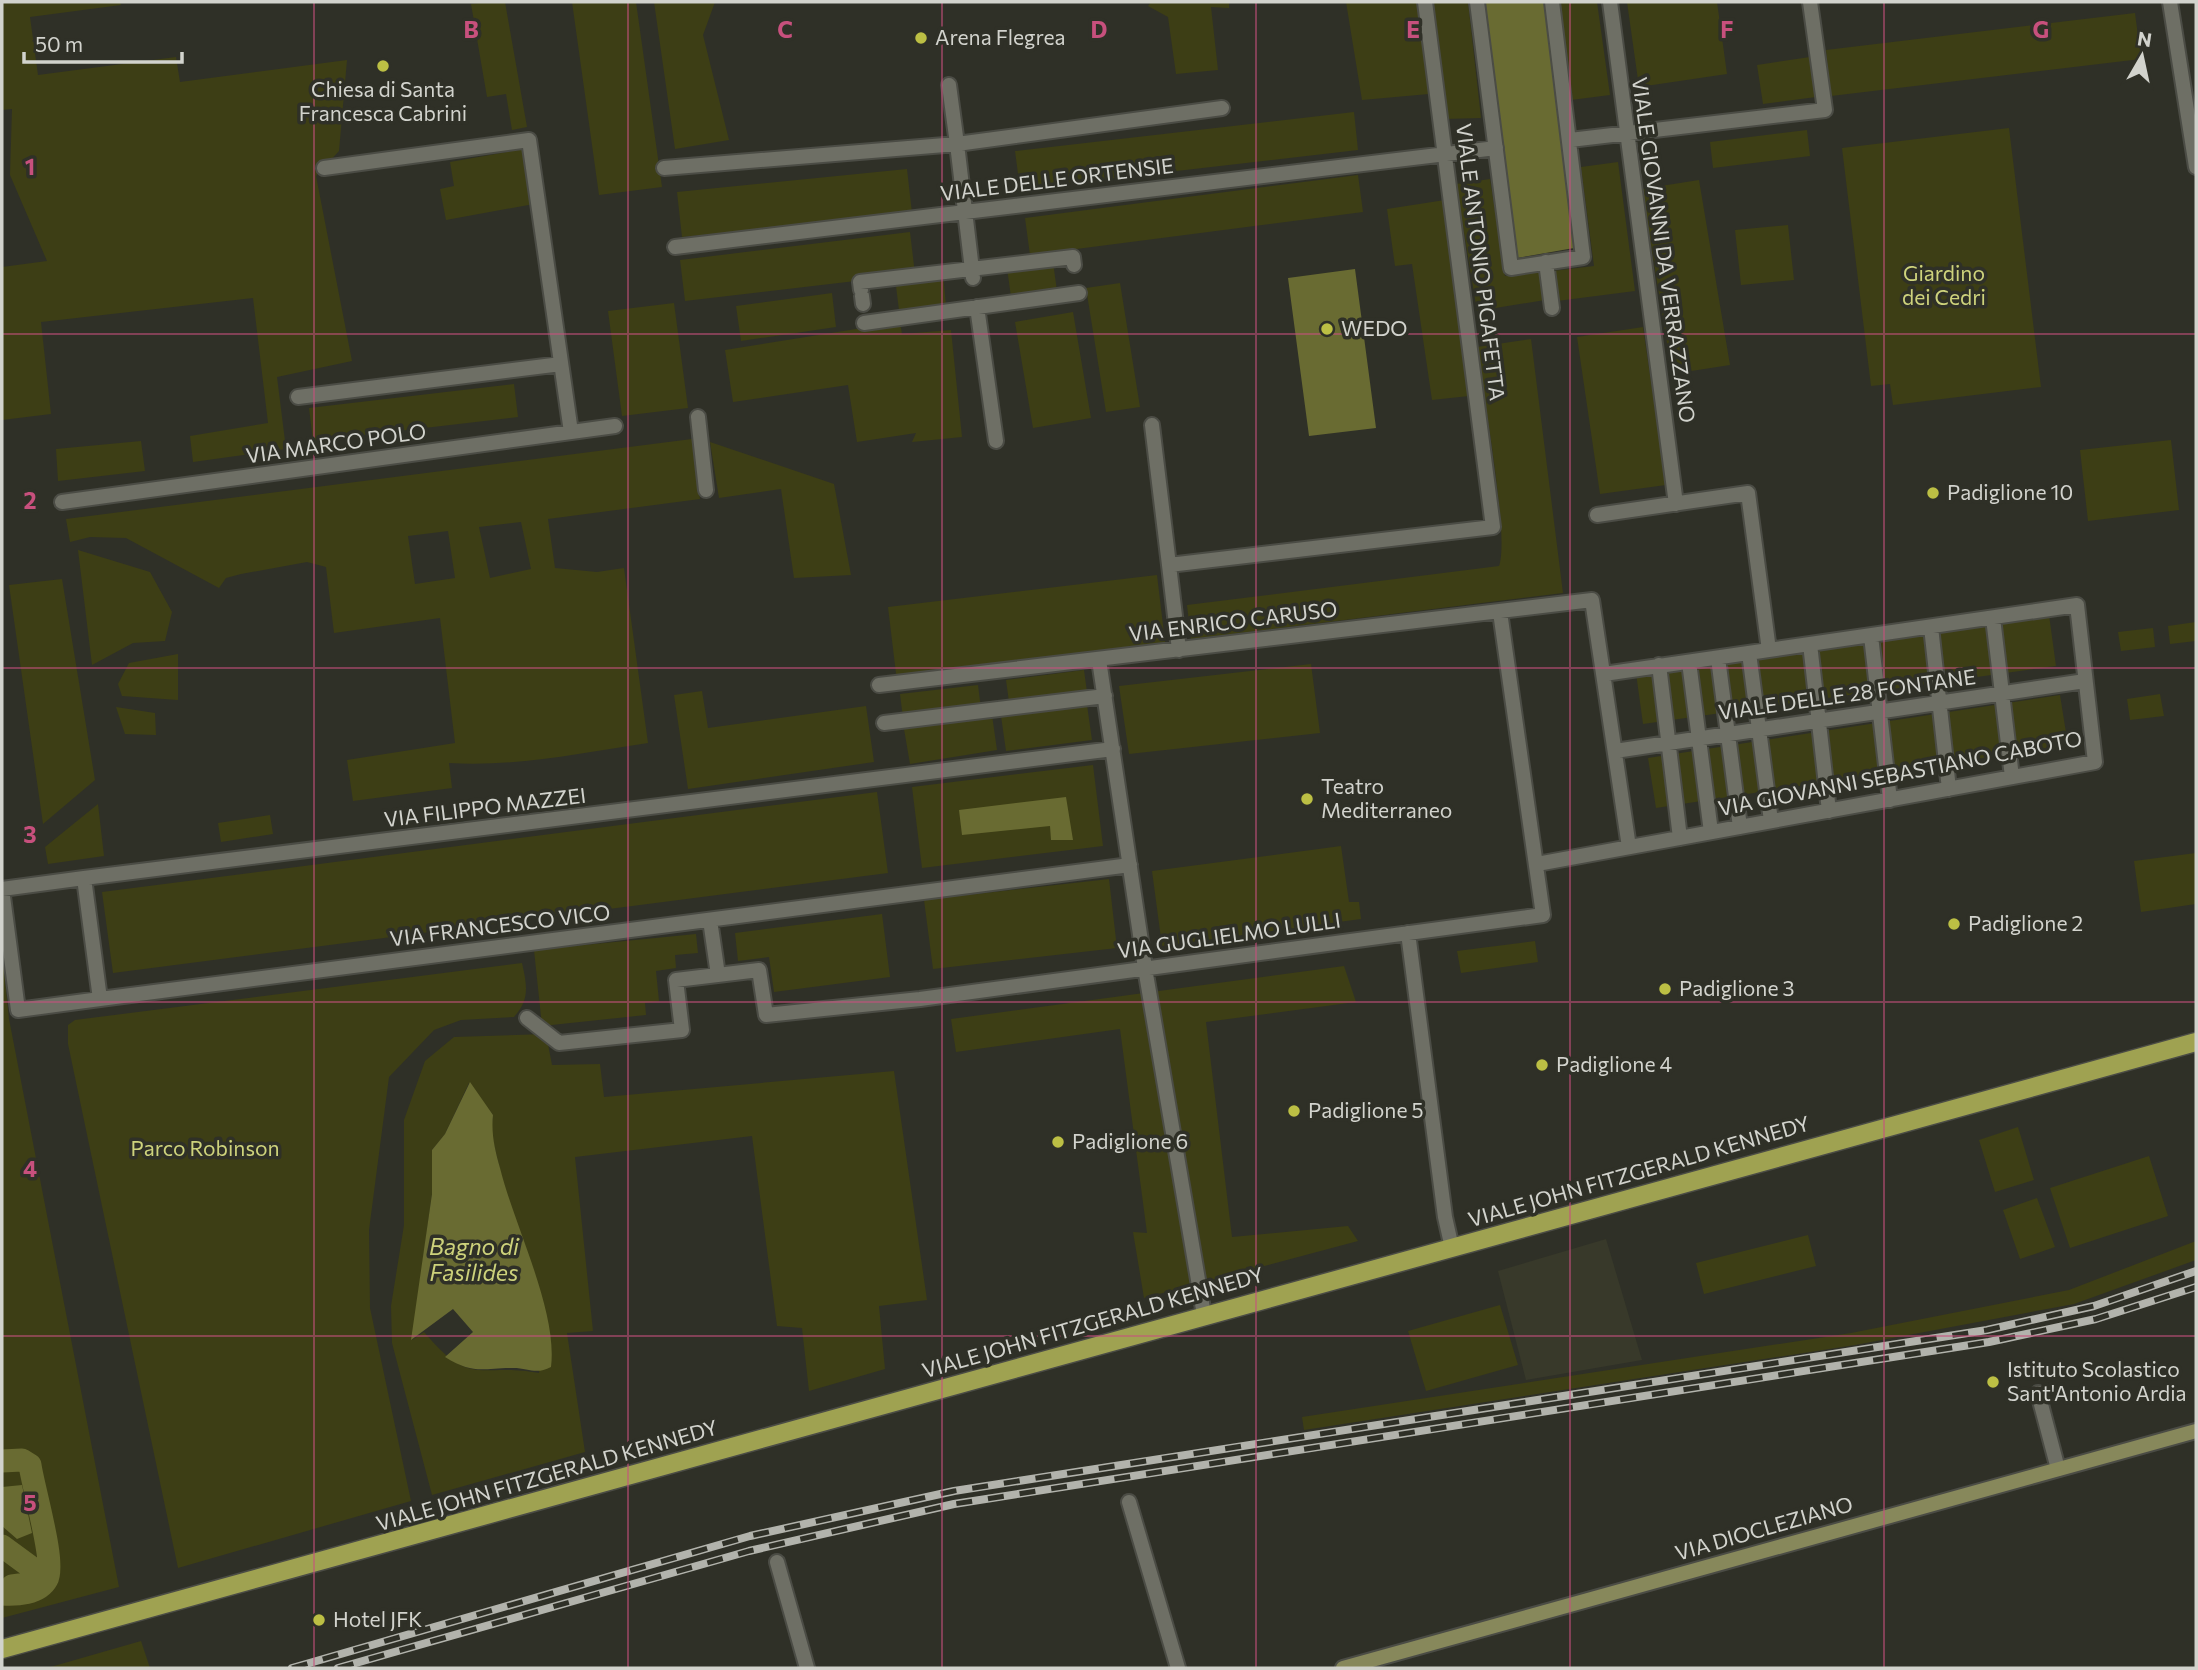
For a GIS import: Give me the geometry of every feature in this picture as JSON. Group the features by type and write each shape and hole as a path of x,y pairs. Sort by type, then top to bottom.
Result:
{"main road":[{"name":"VIALE JOHN FITZGERALD KENNEDY","path":"2,1649 2196,1042"}],"street":[{"name":"VIALE ANTONIO PIGAFETTA","path":"1169,565 1493,527 1425,2"},
{"path":"1477,2 1511,268 1583,257 1552,2"},
{"name":"VIALE GIOVANNI DA VERRAZZANO","path":"1610,2 1676,504"},
{"path":"1570,140 1626,131 1825,110 1810,2"},
{"path":"2170,2 2196,167"},
{"path":"949,85 996,441"},
{"path":"664,168 957,144 1222,108"},
{"path":"324,168 529,139 571,432"},
{"name":"VIALE DELLE ORTENSIE","path":"675,247 1496,148"},
{"path":"974,289 860,282 863,307 974,289 1076,279 1073,257 974,289"},
{"path":"1546,262 1552,308"},
{"path":"298,397 562,364"},
{"path":"698,417 706,490"},
{"path":"1152,425 1179,650"},
{"name":"VIA MARCO POLO","path":"62,502 615,426"},
{"path":"1597,515 1748,493 1769,650"},
{"name":"VIA ENRICO CARUSO","path":"879,685 1592,600 1604,674"},
{"name":"VIA GIOVANNI SEBASTIANO CABOTO","path":"1538,864 2095,762 2077,605 1604,674"},
{"path":"1500,612 1538,864"},
{"path":"1993,618 2012,777"},
{"path":"1931,627 1949,789"},
{"path":"1871,636 1890,800"},
{"path":"1810,644 1829,811"},
{"path":"1749,653 1771,821"},
{"path":"1718,658 1740,827"},
{"path":"1099,660 1145,968 1204,1315"},
{"path":"1689,662 1711,832"},
{"path":"1660,665 1680,838"},
{"path":"1604,674 1629,847"},
{"name":"VIALE DELLE 28 FONTANE","path":"1615,751 2085,681"},
{"path":"884,723 1105,696"},
{"name":"VIA FILIPPO MAZZEI","path":"100,999 18,1010 2,890 1113,749"},
{"name":"VIA GUGLIELMO LULLI","path":"718,975 759,970 766,1015 920,999 1544,915 1538,864"},
{"name":"VIA FRANCESCO VICO","path":"100,999 1130,865"},
{"path":"84,878 100,999"},
{"path":"527,1018 559,1042 682,1030 676,979 718,975 710,920"},
{"path":"1408,933 1445,1217 1452,1248"},
{"path":"2038,1393 2058,1469"},
{"name":"VIA DIOCLEZIANO","path":"1343,1668 2196,1431"},
{"path":"1129,1502 1178,1668"},
{"path":"777,1562 807,1668"}],"shaded area":[{"path":"1606,1239 1642,1360 1526,1380 1498,1271"}],"green space":[{"path":"2,2 120,2 121,5 30,17 38,75 176,57 180,82 347,60 339,151 316,176 352,361 277,377 286,449 193,462 190,436 268,423 253,298 41,322 51,414 2,420 2,267 47,261 10,175 12,109 2,110"},
{"path":"505,2 527,127 512,130 506,94 487,97 471,4"},
{"path":"572,2 636,2 662,187 599,195"},
{"path":"654,2 715,2 703,35 729,140 675,149"},
{"path":"1151,2 1229,2 1229,8 1211,7 1218,70 1176,74 1168,17 1148,6"},
{"path":"1346,2 1468,2 1481,118 1444,119 1440,93 1362,100"},
{"path":"1559,2 1597,2 1610,95 1571,100"},
{"path":"1627,2 1717,2 1727,74 1639,87"},
{"path":"2135,13 2141,59 1831,96 1826,50"},
{"path":"1810,57 1816,97 1763,104 1757,65"},
{"path":"1354,112 1358,150 1020,189 1015,151"},
{"name":"Giardino dei Cedri","path":"2009,128 2041,387 1893,405 1890,384 1871,386 1842,148"},
{"path":"1807,130 1810,156 1713,168 1710,142"},
{"path":"524,149 534,204 446,220 440,189 454,186 450,162"},
{"path":"1618,162 1635,291 1557,301 1553,271 1594,266 1581,167"},
{"path":"907,169 912,213 682,237 677,192"},
{"path":"1358,175 1363,212 1030,255 1025,218"},
{"path":"1490,179 1505,276 1540,271 1545,300 1477,311 1456,184"},
{"path":"1699,180 1730,365 1672,374 1642,189"},
{"path":"1445,200 1469,396 1432,400 1412,264 1395,266 1387,209"},
{"path":"1788,225 1794,280 1741,285 1735,230"},
{"path":"910,232 915,274 685,301 680,260"},
{"path":"1053,262 1057,291 1011,297 1007,268"},
{"path":"943,273 946,306 899,310 895,278"},
{"path":"1120,283 1140,407 1106,412 1086,288"},
{"path":"832,293 836,327 741,341 736,306"},
{"path":"674,303 688,408 622,416 608,311"},
{"path":"1073,312 1091,418 1033,428 1015,322"},
{"path":"900,322 902,334 951,330 962,437 912,442 916,433 857,442 848,385 733,402 725,350"},
{"path":"1643,327 1666,485 1600,494 1577,337"},
{"path":"1531,339 1563,593 1191,639 1187,605 1499,566 1501,525 1498,495 1477,347"},
{"path":"514,384 518,417 313,441 309,408"},
{"path":"692,439 700,499 548,519 555,568 597,572 624,568 648,743 524,761 449,763 452,788 353,801 347,760 455,743 440,618 334,633 326,567 307,562 241,574 226,578 219,588 126,538 90,537 70,542 66,519","holes":["521,522 531,569 490,578 479,527","448,531 455,578 415,584 408,536"]},
{"path":"2171,440 2179,510 2088,521 2080,450"},
{"path":"141,441 145,471 58,481 56,449"},
{"path":"710,442 834,484 851,575 794,578 781,489 719,498"},
{"path":"78,550 150,572 172,612 165,641 133,643 92,665"},
{"path":"1157,575 1166,650 897,682 888,607"},
{"path":"62,579 95,780 43,824 9,585"},
{"path":"2049,615 2056,666 1643,724 1636,673"},
{"path":"2196,622 2196,641 2170,644 2168,626"},
{"path":"2153,628 2155,647 2121,651 2118,632"},
{"path":"178,654 178,700 122,696 118,684 129,663"},
{"path":"1311,664 1320,733 1129,754 1119,686"},
{"path":"1084,670 1087,692 1009,702 1006,680"},
{"path":"978,685 981,709 903,718 900,694"},
{"path":"702,691 708,728 866,706 874,762 688,789 674,695"},
{"path":"2160,694 2164,716 2130,720 2127,699"},
{"path":"2060,695 2068,745 1656,808 1648,758"},
{"path":"1087,705 1092,740 1006,751 1001,716"},
{"path":"116,707 155,713 156,735 125,734"},
{"path":"992,715 997,750 910,764 904,729"},
{"path":"1093,765 1103,846 922,868 912,787"},
{"path":"877,792 888,873 113,973 102,892"},
{"path":"98,804 104,856 48,864 45,847"},
{"path":"270,815 273,834 221,842 218,823"},
{"path":"1341,846 1349,902 1359,902 1361,919 1162,946 1152,871"},
{"path":"2196,853 2196,904 2141,912 2134,861"},
{"path":"1109,879 1117,948 933,969 924,900"},
{"path":"882,914 890,977 774,992 769,957 738,961 735,933"},
{"path":"696,934 698,953 675,955 676,968 656,971 659,1001 645,1003 646,1015 542,1026 534,950"},
{"path":"1535,941 1538,962 1461,973 1457,951"},
{"path":"2,951 9,1019 119,1587 2,1618"},
{"name":"Parco Robinson","path":"522,963 526,992 523,1004 514,1017 461,1020 434,1030 389,1077 369,1230 370,1308 411,1501 178,1568 68,1044 68,1025 75,1020"},
{"path":"1344,966 1356,1002 1206,1022 1232,1237 1348,1226 1358,1241 1144,1298 1133,1232 1147,1233 1120,1029 956,1052 951,1019"},
{"path":"546,1034 552,1065 600,1064 604,1097 894,1071 927,1300 879,1306 885,1369 809,1391 802,1328 777,1326 752,1136 575,1157 593,1331 567,1333 585,1452 432,1495 392,1343 391,1306 404,1225 404,1120 425,1061 454,1037","holes":["469,1083 493,1115 491,1132 506,1195 544,1306 539,1373 465,1367 440,1350 424,1332 412,1340 432,1194 432,1150 445,1134"]},
{"path":"2018,1127 2034,1180 1995,1192 1979,1140"},
{"path":"2149,1156 2168,1216 2070,1248 2050,1188"},
{"path":"2037,1198 2055,1247 2020,1259 2003,1210"},
{"path":"1808,1235 1816,1266 1704,1294 1696,1263"},
{"path":"2196,1241 2196,1260 2074,1304 1855,1345 1304,1430 1302,1417 1851,1333 2069,1290"},
{"path":"1500,1305 1518,1365 1426,1391 1408,1331"},
{"path":"141,1641 150,1668 47,1668"}],"water":[{"path":"1485,2 1544,2 1574,248 1517,258"},
{"path":"1355,269 1376,428 1309,436 1288,278"},
{"path":"1066,797 1073,840 1051,840 1050,826 962,835 959,810"},
{"name":"Bagno di Fasilides","path":"470,1082 493,1115 493,1135 506,1191 542,1294 551,1345 551,1367 546,1369 537,1371 471,1368 445,1357 473,1332 453,1309 411,1340 432,1194 432,1150 445,1134"},
{"path":"22,1485 32,1533 17,1539 2,1526 2,1487"}],"waterway":[{"path":"2,1461 22,1460 30,1465 49,1558 47,1579 39,1588 20,1594 2,1594"},
{"path":"2,1546 32,1568 33,1579 27,1584 12,1586"}],"railway":[{"path":"292,1668 750,1536 954,1491 1987,1330 2094,1306 2196,1271"},
{"path":"338,1668 749,1551 954,1504 1989,1342 2096,1319 2196,1287"}],"place":[{"name":"Arena Flegrea","path":"921,38"},
{"name":"Chiesa di Santa Francesca Cabrini","path":"383,66"},
{"name":"WEDO","path":"1327,329"},
{"name":"Padiglione 10","path":"1933,493"},
{"name":"Teatro Mediterraneo","path":"1307,799"},
{"name":"Padiglione 2","path":"1954,924"},
{"name":"Padiglione 3","path":"1665,989"},
{"name":"Padiglione 4","path":"1542,1065"},
{"name":"Padiglione 5","path":"1294,1111"},
{"name":"Padiglione 6","path":"1058,1142"},
{"name":"Istituto Scolastico Sant'Antonio Ardia","path":"1993,1382"},
{"name":"Hotel JFK","path":"319,1620"}]}
